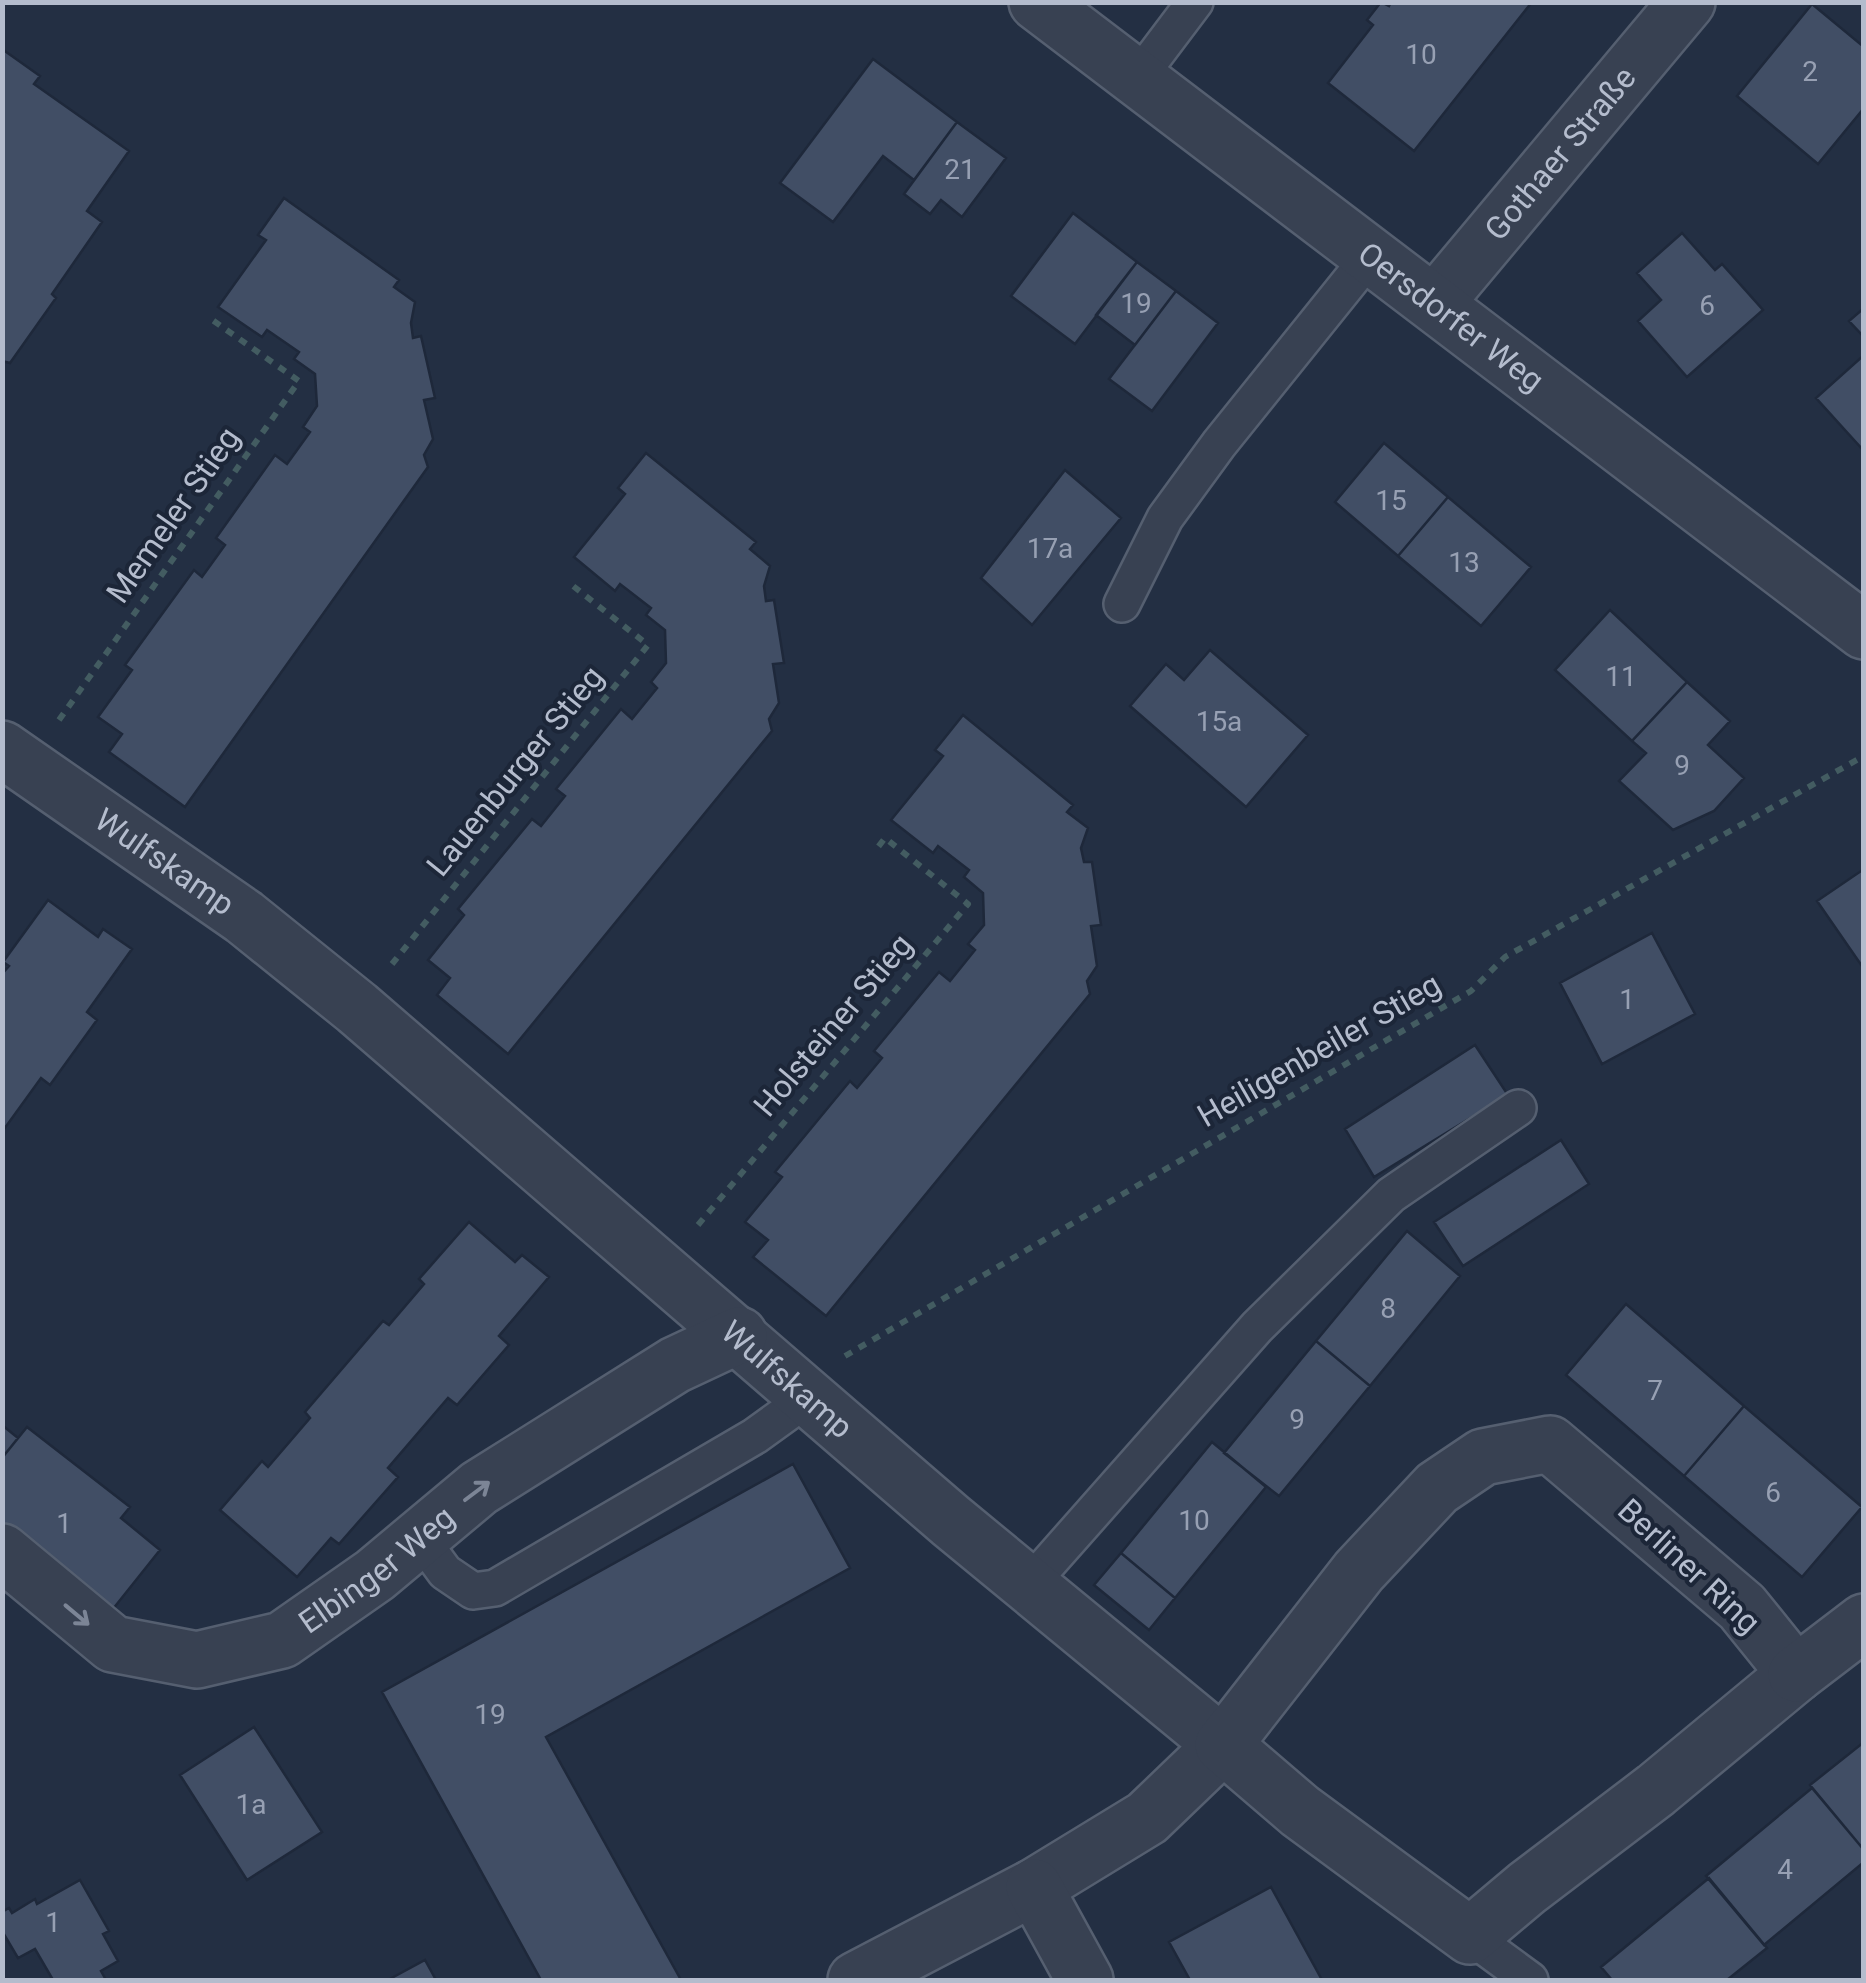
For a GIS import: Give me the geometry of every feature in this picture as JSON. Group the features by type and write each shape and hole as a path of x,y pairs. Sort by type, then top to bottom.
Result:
{"street":[{"name":"Oersdorfer Weg","path":"1037,2 1864,631"},
{"name":"Gothaer Straße","path":"1435,303 1687,2"},
{"name":"Wulfskamp","path":"14,758 244,917 357,1008 1028,1586 1223,1745"},
{"name":"Elbinger Weg","path":"2,1552 113,1644 197,1660 282,1640 375,1576 479,1488 675,1365 739,1336"},
{"name":"Berliner Ring","path":"1223,1745 1358,1571 1437,1488 1483,1457 1550,1444 1742,1607 1796,1674"},
{"path":"856,1980 1034,1887 1146,1818 1223,1745 1300,1812 1470,1936 1864,1622"},
{"path":"1034,1887 1085,1980"}],"lane":[{"path":"1137,79 1195,2"},
{"path":"1122,604 1176,503 1371,255"},
{"path":"1028,1586 1257,1328 1391,1195 1518,1108"},
{"path":"420,1538 444,1572 473,1591 495,1588 754,1436 802,1391"},
{"path":"1470,1936 1530,1980"}],"path":[{"name":"Memeler Stieg","path":"14,758 299,381 211,318"},
{"name":"Lauenburger Stieg","path":"357,1008 648,645 568,582"},
{"name":"Heiligenbeiler Stieg","path":"802,1391 1471,990 1504,957 1864,756"},
{"name":"Holsteiner Stieg","path":"662,1268 968,904 886,838 878,847"}],"building":[{"path":"1381,2 1389,6 1391,2 1532,2 1414,151 1328,83 1373,25 1367,20"},
{"path":"1812,4 1864,47 1864,108 1818,164 1737,96"},
{"path":"2,49 40,76 34,84 129,151 87,211 102,222 52,294 56,298 10,363 2,361"},
{"path":"873,59 957,122 914,180 883,156 833,222 780,183"},
{"path":"957,122 1006,158 962,217 941,200 930,214 904,194"},
{"path":"284,198 399,280 394,287 415,302 413,338 421,336 435,398 424,400 433,439 424,455 428,467 185,807 109,752 122,734 98,717 132,670 125,665 194,570 202,577 225,545 216,538 275,455 287,464 310,432 303,427 317,406 315,374 294,359 299,352 267,330 262,337 218,307 266,240 258,235"},
{"path":"1073,213 1137,262 1075,344 1011,296"},
{"path":"1682,233 1715,270 1722,264 1763,310 1687,377 1638,321 1661,300 1637,273"},
{"path":"1137,262 1176,291 1135,345 1096,315"},
{"path":"1176,291 1218,323 1152,411 1109,379"},
{"path":"1864,308 1864,337 1849,321"},
{"path":"1864,355 1864,451 1816,398"},
{"path":"1384,443 1448,497 1398,556 1335,502"},
{"path":"646,453 756,542 750,549 770,566 764,586 766,601 774,600 784,663 773,664 779,703 769,719 772,731 508,1054 437,995 450,978 428,960 464,915 458,909 532,819 541,826 565,796 556,789 621,709 632,719 657,688 651,682 666,663 665,630 646,615 651,608 620,584 615,591 574,557 625,494 618,488"},
{"path":"1065,470 1121,518 1032,625 981,578"},
{"path":"1448,497 1531,567 1481,626 1398,556"},
{"path":"1610,610 1687,682 1632,741 1555,670"},
{"path":"1210,650 1308,735 1246,807 1130,706 1166,664 1184,680"},
{"path":"1687,682 1730,721 1708,745 1744,778 1714,811 1673,830 1619,781 1646,753 1632,741"},
{"path":"963,715 1073,805 1067,812 1088,828 1081,848 1084,862 1092,862 1101,925 1091,926 1097,966 1087,981 1090,994 826,1316 753,1257 768,1240 745,1222 782,1177 775,1172 850,1081 857,1088 882,1058 874,1051 939,972 950,981 975,950 968,944 984,925 983,893 964,877 969,870 938,846 933,853 891,820 943,756 935,750"},
{"path":"1864,869 1864,969 1817,901"},
{"path":"48,900 98,937 103,929 132,949 87,1012 97,1020 50,1085 41,1078 2,1132 2,974 9,966 3,962"},
{"path":"1652,933 1695,1014 1602,1064 1560,983"},
{"path":"1475,1045 1508,1095 1374,1177 1345,1129"},
{"path":"1561,1140 1589,1184 1463,1266 1434,1222"},
{"path":"469,1222 515,1262 522,1255 549,1277 499,1336 509,1345 457,1405 448,1398 388,1468 398,1477 339,1544 331,1538 297,1577 220,1510 262,1461 268,1467 310,1418 305,1412 383,1321 389,1325 424,1284 419,1279"},
{"path":"1407,1231 1460,1276 1370,1386 1316,1341"},
{"path":"1626,1304 1744,1406 1684,1476 1566,1375"},
{"path":"1316,1341 1370,1386 1279,1496 1224,1453"},
{"path":"1744,1406 1862,1507 1802,1577 1684,1476"},
{"path":"2,1425 18,1438 2,1458"},
{"path":"27,1427 130,1507 121,1518 160,1550 101,1624 2,1527 2,1458"},
{"path":"1212,1442 1266,1487 1175,1598 1121,1553"},
{"path":"793,1464 850,1568 546,1737 681,1980 541,1980 382,1692"},
{"path":"1121,1553 1175,1598 1149,1630 1094,1585"},
{"path":"254,1727 322,1832 247,1880 180,1775"},
{"path":"1864,1742 1864,1850 1810,1785"},
{"path":"1812,1788 1864,1850 1864,1862 1764,1945 1706,1876"},
{"path":"1709,1878 1767,1948 1727,1980 1612,1980 1601,1967"},
{"path":"80,1880 109,1931 103,1934 118,1961 101,1971 106,1980 53,1980 35,1949 18,1958 2,1931 2,1912 9,1908 12,1913 35,1899 37,1904"},
{"path":"1271,1887 1322,1980 1190,1980 1169,1942"},
{"path":"425,1960 436,1980 388,1980"}]}
